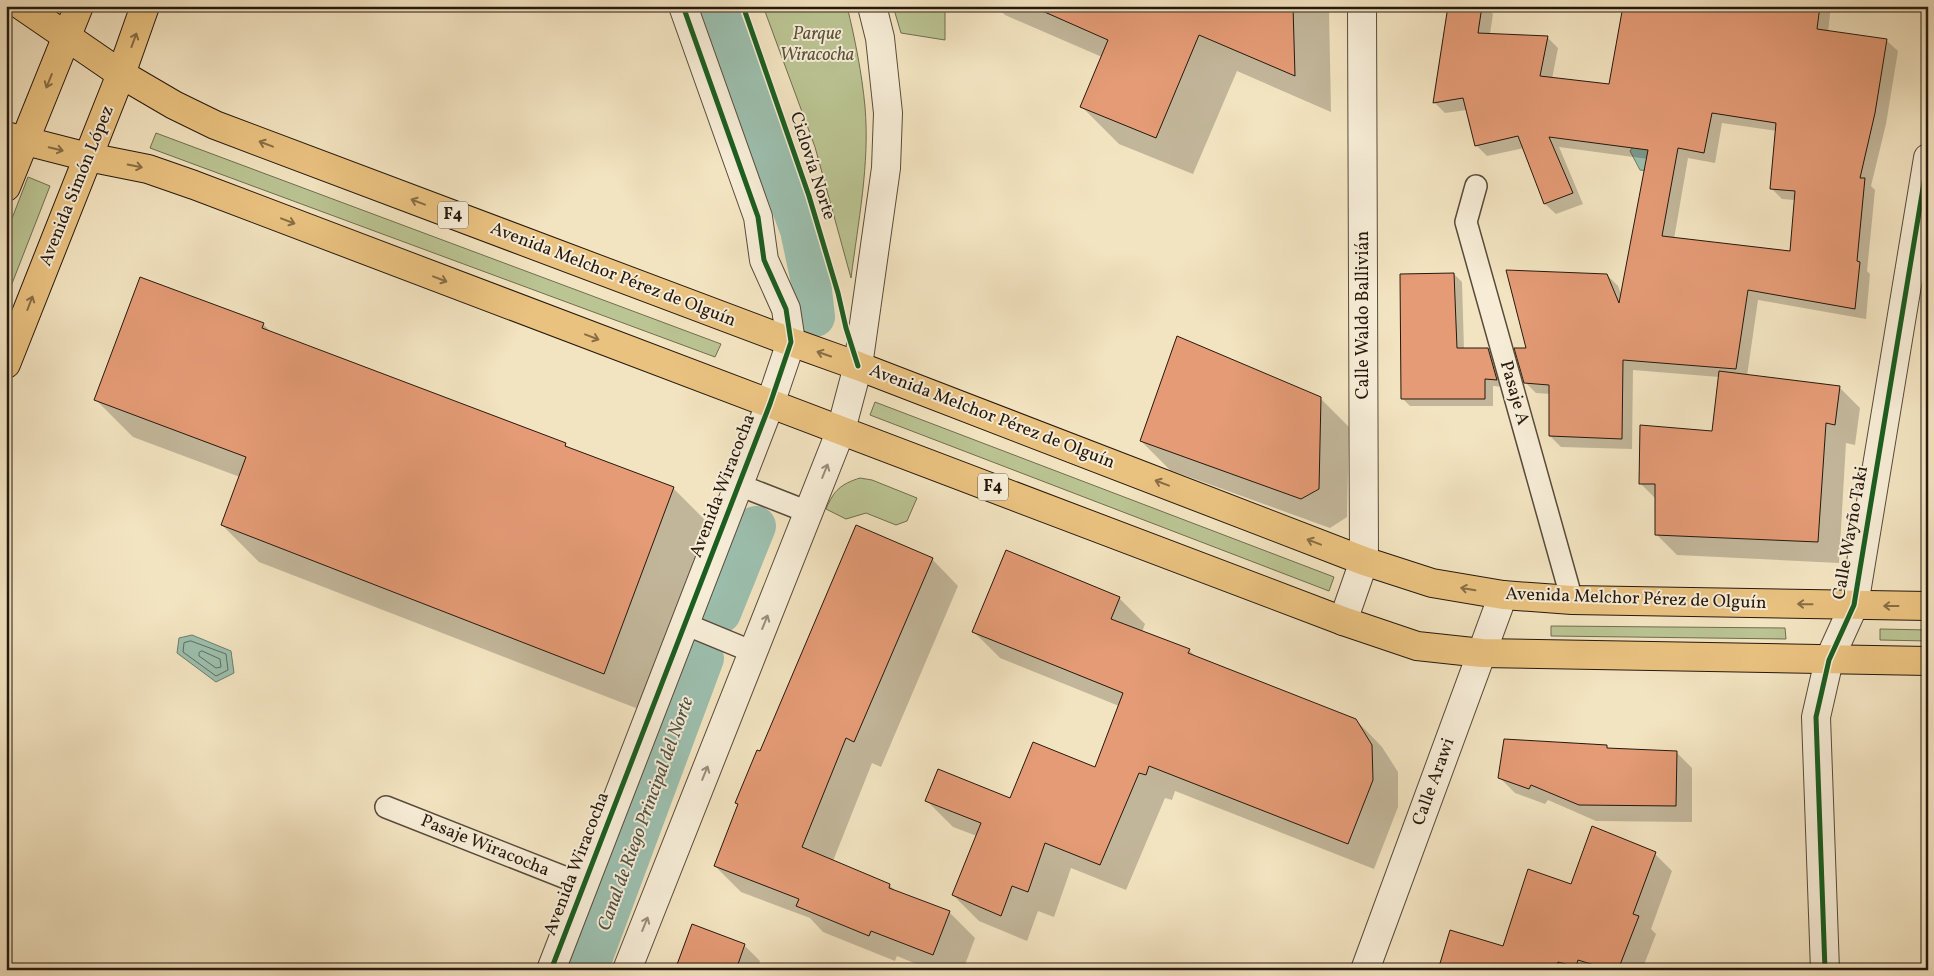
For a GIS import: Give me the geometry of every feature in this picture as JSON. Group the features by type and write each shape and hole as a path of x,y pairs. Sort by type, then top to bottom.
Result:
{"main road":[{"name":"Avenida Melchor Pérez de Olguín","path":"22,6 122,74 174,105 215,125 858,366 1364,561 1432,583 1503,595 1572,600 1928,606"},
{"path":"6,188 16,138 68,36 79,6"},
{"name":"Avenida Simón López","path":"6,364 122,74 145,6"},
{"name":"F4","path":"16,138 148,169 194,185 1343,621 1417,646 1482,653 1928,661"}],"street":[{"name":"Avenida Wiracocha","path":"551,970 770,404 791,342 786,309 764,260 758,217 683,6"},
{"path":"627,970 841,430 858,366 886,168 888,113 880,38 872,6"},
{"name":"Calle Waldo Ballivián","path":"1343,621 1364,561 1362,6"},
{"name":"Calle Wayño Taki","path":"1825,970 1816,717 1829,660 1854,605 1928,158"},
{"name":"Calle Arawi","path":"1365,970 1503,595"}],"lane":[{"name":"Pasaje A","path":"1476,186 1466,222 1572,600"},
{"path":"739,485 808,512"},
{"path":"685,624 753,652"},
{"name":"Pasaje Wiracocha","path":"386,807 584,885"}],"green space":[{"name":"Parque Wiracocha","path":"763,6 847,6 860,69 866,128 865,171 851,278 815,147"},
{"path":"893,6 945,6 945,40 901,33"},
{"path":"156,133 721,344 715,357 150,148"},
{"path":"28,177 50,186 6,299 6,234"},
{"path":"875,402 1334,577 1329,591 870,415"},
{"path":"860,478 872,480 917,498 907,521 896,525 866,513 846,519 826,509 835,492 843,485"},
{"path":"1551,626 1785,628 1786,639 1551,636"},
{"path":"1880,629 1928,630 1928,641 1880,640"}],"water":[{"path":"1648,128 1659,172 1640,170 1630,151"},
{"path":"192,635 231,651 234,673 216,682 177,653 179,638"}],"building":[{"path":"1031,6 1293,6 1295,76 1199,35 1156,138 1080,107 1108,40"},
{"path":"1448,6 1482,6 1478,33 1548,36 1540,76 1609,84 1623,6 1820,6 1817,29 1887,39 1875,113 1860,178 1865,178 1857,261 1860,262 1855,309 1748,290 1736,369 1623,360 1622,439 1549,436 1549,385 1524,383 1514,348 1526,348 1506,270 1607,274 1619,303 1648,150 1549,137 1573,193 1544,204 1518,136 1475,146 1463,98 1433,103","holes":["1712,113 1776,123 1770,189 1795,191 1790,251 1662,236 1678,148 1704,153"]},
{"path":"1454,273 1457,348 1488,348 1497,380 1485,379 1485,399 1401,399 1400,274"},
{"path":"140,277 264,323 262,328 566,443 565,446 674,487 604,674 221,525 246,457 94,400"},
{"path":"1177,336 1321,397 1319,489 1301,499 1140,441"},
{"path":"1719,371 1840,386 1835,425 1826,423 1818,542 1655,535 1655,484 1639,484 1640,425 1712,431"},
{"path":"856,525 933,558 854,742 846,738 802,847 890,884 889,888 950,911 933,955 871,931 869,936 796,906 799,899 714,866 738,804 735,803 757,750 760,751"},
{"path":"1006,550 1120,597 1111,619 1190,649 1188,653 1356,719 1372,745 1373,780 1348,844 1149,766 1146,775 1139,773 1100,865 1045,843 1028,892 1012,886 1001,916 952,895 981,823 925,801 938,769 1010,798 1033,742 1095,767 1123,693 972,632"},
{"path":"1504,739 1607,745 1607,748 1677,751 1676,806 1579,805 1531,785 1529,789 1498,778"},
{"path":"1592,826 1656,852 1633,914 1639,916 1618,970 1610,970 1578,960 1576,967 1558,962 1557,970 1438,970 1450,930 1503,946 1528,869 1571,884"},
{"path":"692,924 745,944 736,970 675,970"}],"waterway":[{"name":"Canal de Riego Principal del Norte","path":"717,6 800,230 811,282 815,317"},
{"name":"Canal de Riego Principal del Norte","path":"721,613 756,526"},
{"name":"Canal de Riego Principal del Norte","path":"588,970 704,658"}],"cycle path":[{"path":"551,970 770,404 791,342 786,309 764,260 758,217 683,6"},
{"name":"Ciclovía Norte","path":"743,6 809,196 858,366"},
{"path":"1825,970 1816,717 1829,660 1854,605 1928,158"}]}
